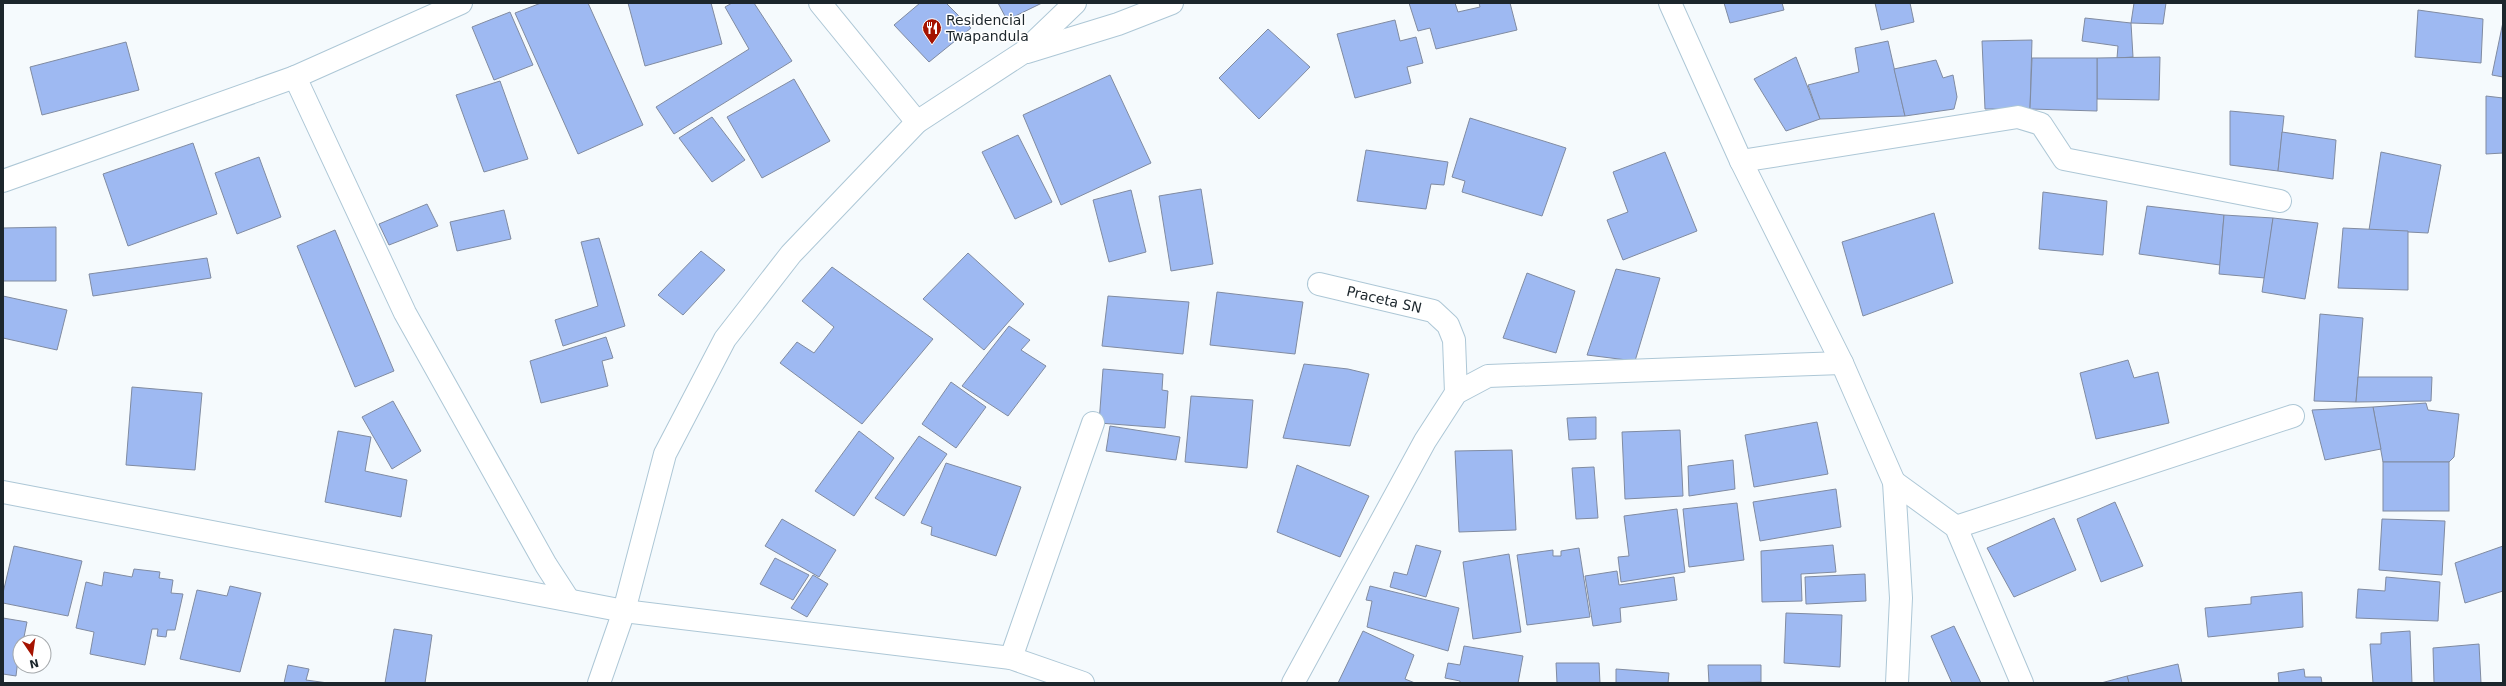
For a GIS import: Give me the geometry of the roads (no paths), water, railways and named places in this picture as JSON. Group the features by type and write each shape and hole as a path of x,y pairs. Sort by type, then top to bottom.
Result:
{"street":[{"path":"3,180 295,77 461,3"},
{"path":"820,3 917,122"},
{"path":"599,683 624,612 665,454 725,339 791,254 917,122 1024,52 1075,3"},
{"path":"1024,52 1118,24 1172,3"},
{"path":"1670,3 1741,161 1842,363 1894,482 1901,598 1896,683"},
{"path":"295,77 405,313 546,565 568,599"},
{"path":"1741,161 2018,117 2041,124 2064,159 2280,201"},
{"name":"Praceta SN","path":"1319,284 1433,311 1448,325 1454,340 1456,393"},
{"path":"1293,683 1425,441 1456,393 1488,376 1842,363"},
{"path":"1956,527 2293,416"},
{"path":"1011,658 1093,423"},
{"path":"1894,482 1956,527 2022,683"},
{"path":"3,492 568,599 624,612 1011,658 1083,683"}],"place":[{"name":"Residencial Twapandula","path":"932,45"}]}
